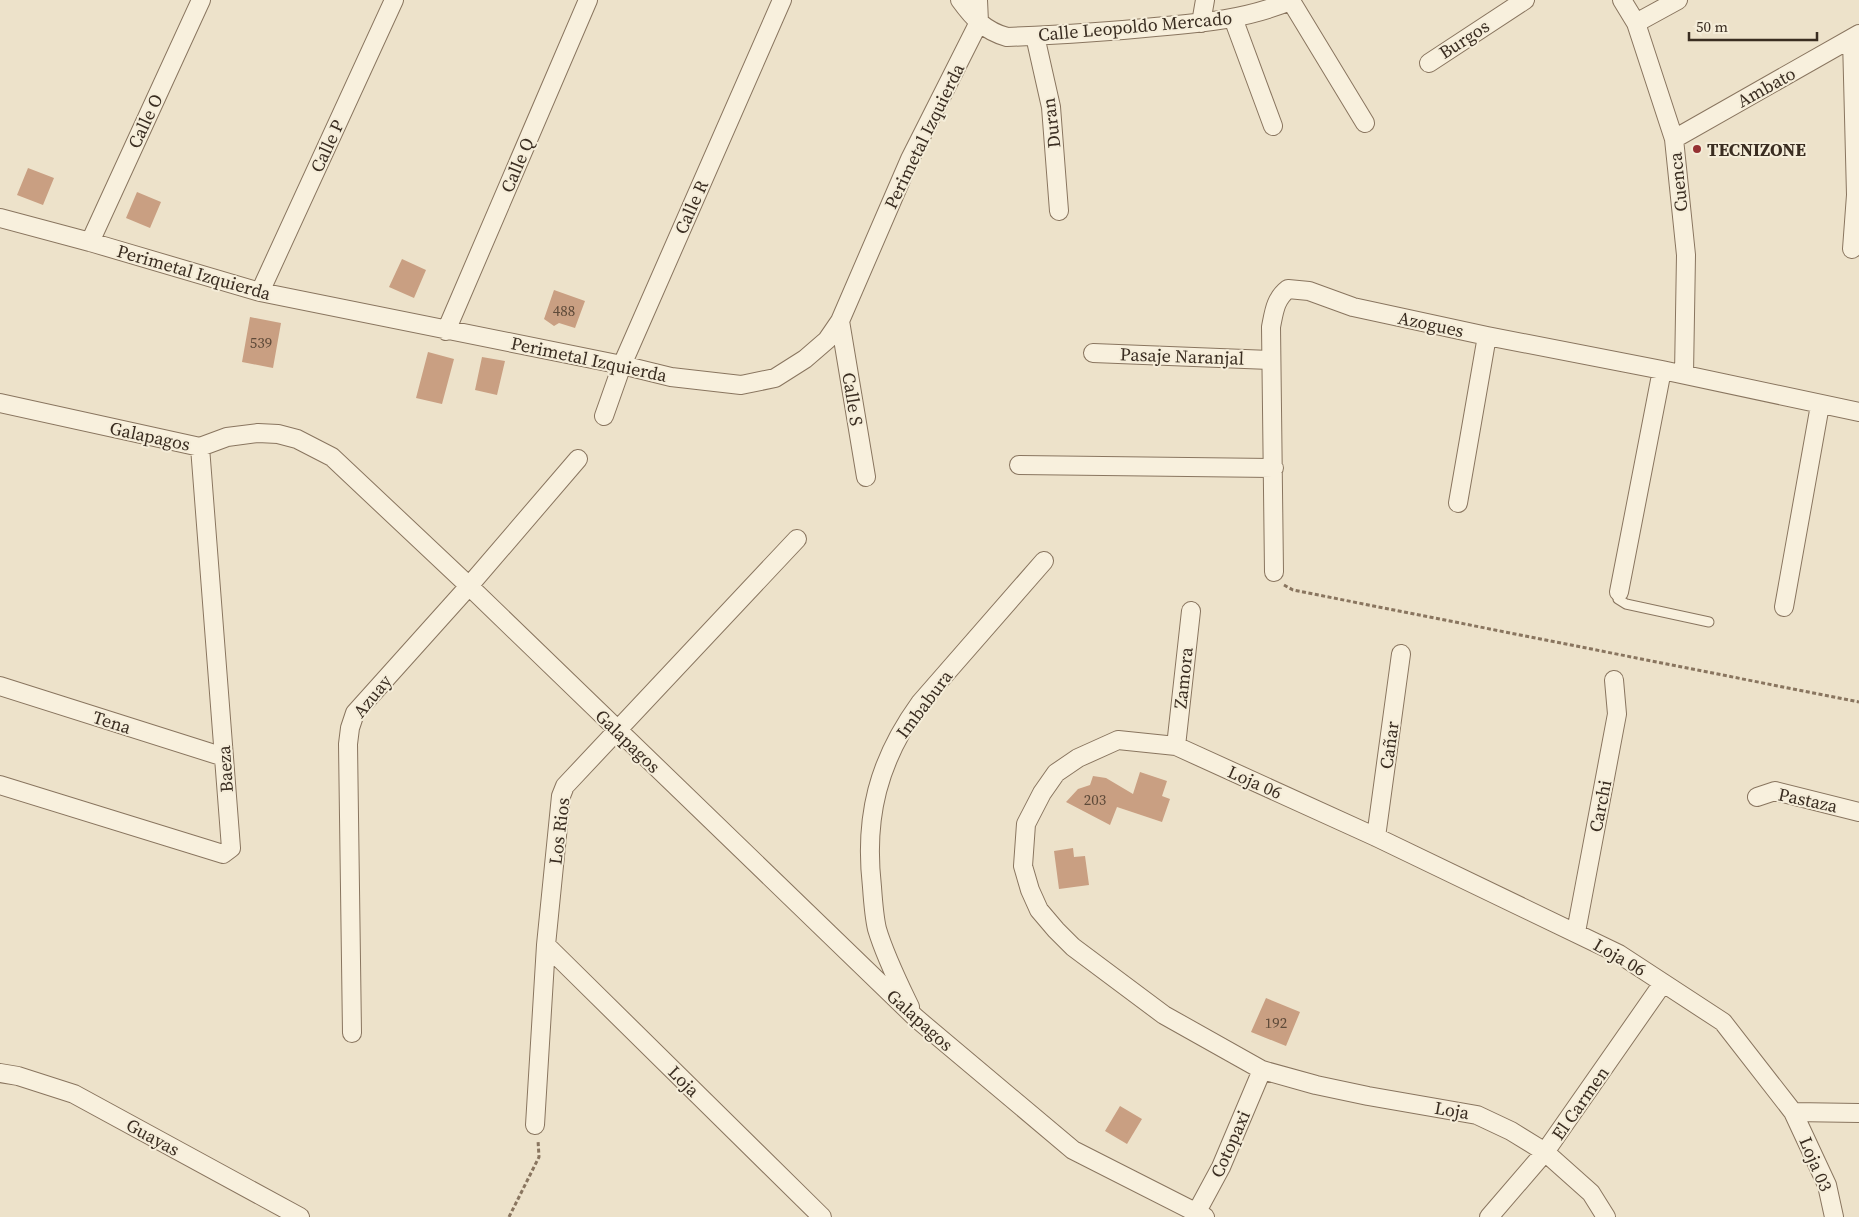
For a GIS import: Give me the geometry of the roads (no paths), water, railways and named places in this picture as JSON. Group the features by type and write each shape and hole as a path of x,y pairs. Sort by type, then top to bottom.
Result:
{"street":[{"name":"Calle O","path":"90,242 201,0"},
{"name":"Calle P","path":"260,292 394,0"},
{"name":"Calle Q","path":"446,330 588,0"},
{"name":"Calle R","path":"604,416 622,364 782,0"},
{"name":"Calle Leopoldo Mercado","path":"960,0 970,14 992,33 1007,37 1100,32 1201,23 1233,18 1292,0"},
{"path":"978,0 979,22"},
{"path":"1201,23 1205,0"},
{"path":"1292,0 1365,123"},
{"name":"Burgos","path":"1429,63 1525,0"},
{"name":"Cuenca","path":"1622,0 1636,23 1674,139 1686,255 1684,374"},
{"path":"1636,23 1678,0"},
{"path":"1233,18 1273,126"},
{"name":"Perimetal Izquierda","path":"0,218 90,242 260,292 622,364 672,377 741,385 767,380 775,378 805,359 827,340 840,321 910,159 979,22"},
{"name":"Duran","path":"1035,36 1051,107 1059,211"},
{"path":"1852,249 1858,195 1856,36"},
{"name":"Ambato","path":"1674,139 1856,36"},
{"name":"Azogues","path":"1274,572 1271,327 1276,302 1281,294 1288,289 1309,291 1353,307 1487,336 1684,374 1859,412"},
{"name":"Calle S","path":"840,321 866,477"},
{"path":"1458,503 1487,336"},
{"name":"Pasaje Naranjal","path":"1093,353 1270,360"},
{"path":"1619,592 1662,370"},
{"name":"Galapagos","path":"0,403 200,447 227,437 258,433 278,434 297,439 332,458 468,586 916,1018 1073,1150 1198,1216"},
{"path":"1784,607 1820,405"},
{"name":"Baeza","path":"0,785 223,854 231,848 200,447"},
{"name":"Azuay","path":"352,1033 348,744 352,719 361,706 578,459"},
{"path":"1019,465 1274,468"},
{"name":"Los Rios","path":"535,1125 546,945 561,796 565,786 797,538"},
{"name":"Imbabura","path":"916,1018 893,973 877,928 870,872 869,839 880,777 905,724 920,703 1044,561"},
{"name":"Zamora","path":"1176,746 1191,611"},
{"name":"Cañar","path":"1376,837 1402,654"},
{"name":"Carchi","path":"1576,932 1617,714 1614,680"},
{"name":"Tena","path":"0,686 224,757"},
{"name":"Loja 06","path":"1262,1070 1164,1015 1073,947 1039,910 1030,890 1023,866 1026,824 1042,793 1056,773 1078,758 1118,740 1176,746 1376,837 1576,932 1619,954 1723,1022 1793,1112"},
{"name":"Pastaza","path":"1757,797 1775,790 1859,812"},
{"name":"Loja","path":"546,945 822,1217"},
{"name":"El Carmen","path":"1489,1217 1545,1152 1663,983"},
{"name":"Loja","path":"1262,1070 1316,1086 1477,1115 1511,1130 1545,1152 1591,1193 1606,1217"},
{"name":"Cotopaxi","path":"1198,1216 1262,1070"},
{"name":"Guayas","path":"0,1073 18,1076 74,1094 300,1217"},
{"path":"1793,1112 1859,1113"},
{"name":"Loja 03","path":"1793,1112 1827,1185 1834,1217"}],"lane":[{"path":"1619,592 1618,599 1626,604 1709,622"}],"place":[{"name":"TECNIZONE","path":"1697,149"}]}
